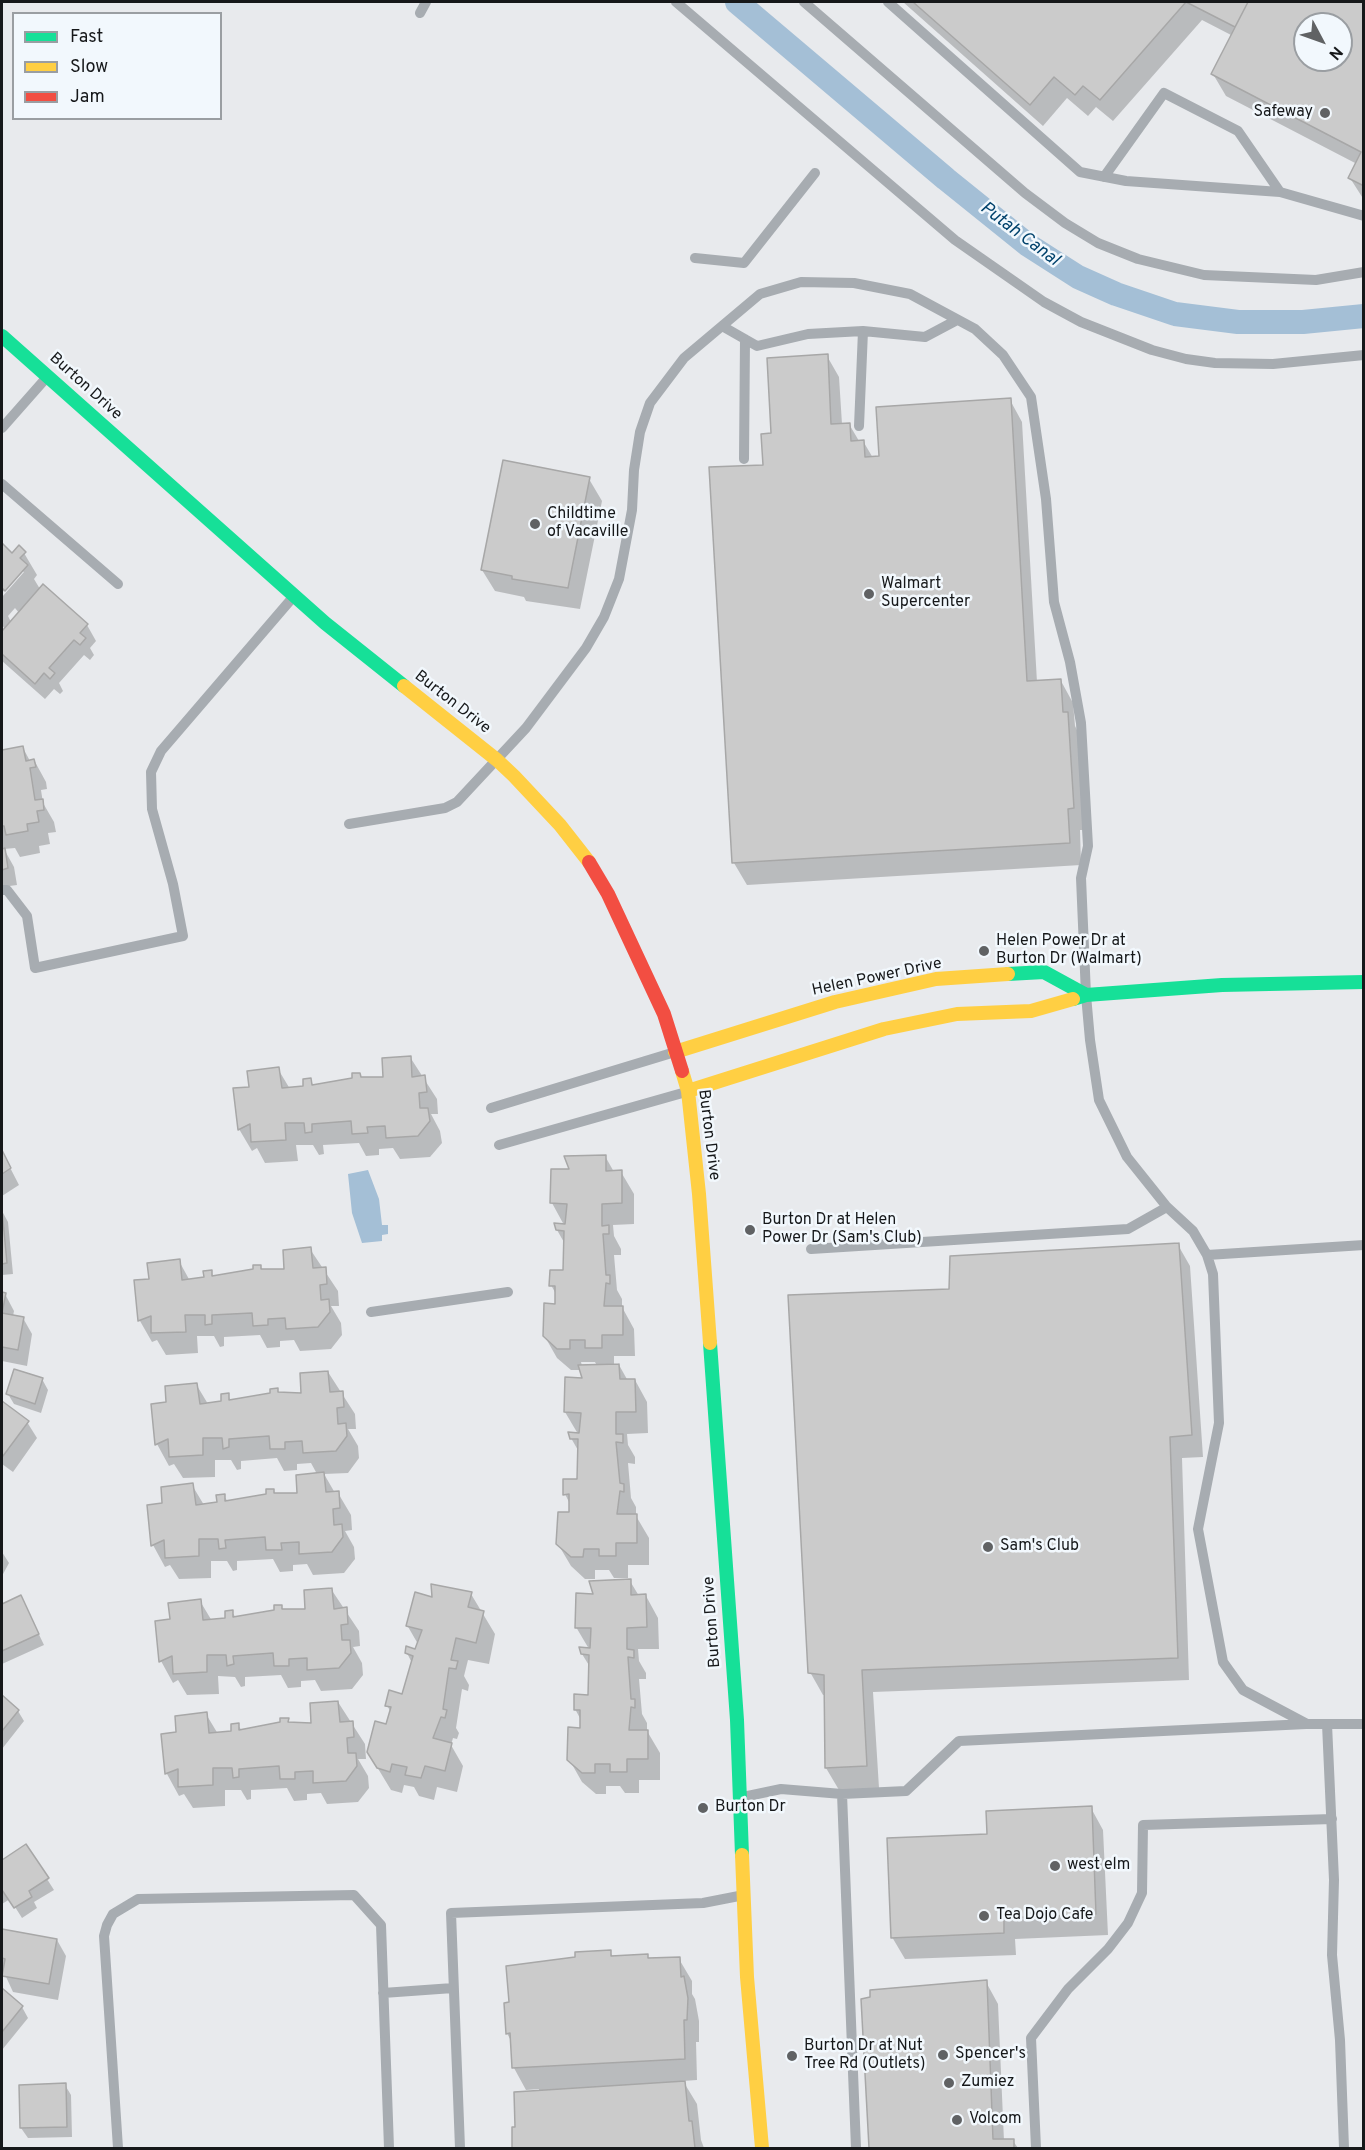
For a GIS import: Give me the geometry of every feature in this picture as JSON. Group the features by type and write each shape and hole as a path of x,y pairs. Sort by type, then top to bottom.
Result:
{"street":[{"name":"Burton Drive","path":"2,336 325,623 497,760 560,825 587,859 608,894 664,1014 688,1091 699,1194 736,1708 747,1977 762,2148"},
{"name":"Helen Power Drive","path":"675,1052 824,1005 936,979 1044,972 1086,995"},
{"path":"688,1091 884,1029 957,1014 1031,1011 1086,995 1222,985 1364,982"}],"lane":[{"path":"420,13 426,2"},
{"path":"676,2 956,240 1044,302 1081,322 1152,350 1186,359 1215,363 1273,364 1364,356"},
{"path":"804,2 1025,193 1065,223 1098,243 1138,259 1204,275 1316,280 1364,272"},
{"path":"888,2 1080,172 1126,181 1280,192 1364,216"},
{"path":"1104,177 1164,93 1238,131 1280,192"},
{"path":"695,258 744,263 815,173"},
{"path":"350,824 445,808 457,802 526,728 586,648 604,617 619,579 632,510 634,470 640,432 650,403 684,358 760,294 801,282 854,284 910,294 975,329 1003,355 1031,397 1046,499 1054,602 1070,662 1081,723 1088,846 1081,878 1086,995 1099,1100 1126,1157 1167,1207 1193,1231 1207,1255 1213,1274 1219,1423 1198,1529 1223,1662 1243,1690 1307,1724"},
{"path":"722,326 757,346 808,334 863,331 926,337 957,320"},
{"path":"859,426 863,331"},
{"path":"744,459 746,339"},
{"path":"2,428 47,376"},
{"path":"2,484 118,584"},
{"path":"2,890 8,890 27,916 35,968 183,936 173,884 153,809 151,772 161,751 294,596"},
{"path":"491,1108 675,1052"},
{"path":"499,1145 688,1091"},
{"path":"811,1249 1128,1229 1167,1207"},
{"path":"1207,1255 1364,1245"},
{"path":"371,1312 508,1292"},
{"path":"740,1798 781,1789 842,1794 906,1791 959,1741 1307,1724 1364,1724"},
{"path":"1327,1724 1335,1880 1332,1955 1340,2040 1344,2148"},
{"path":"842,1794 856,2148"},
{"path":"1036,2148 1031,2038 1068,1989 1108,1949 1128,1923 1142,1893 1143,1825 1332,1819"},
{"path":"118,2148 104,1936 113,1914 138,1899 354,1894 381,1925 389,2148"},
{"path":"460,2148 451,1913 703,1903 744,1895"},
{"path":"383,1993 453,1988"}],"water":[{"path":"368,1170 379,1199 382,1225 388,1225 388,1234 382,1235 382,1241 362,1243 352,1213 348,1174"}],"building":[{"path":"913,2 1186,2 1100,100 1083,86 1075,95 1054,77 1030,105"},
{"path":"1186,2 1248,2 1235,27"},
{"name":"Safeway","path":"1248,2 1364,2 1364,186 1348,178 1361,152 1211,74"},
{"name":"Walmart Supercenter","path":"828,354 831,424 850,423 851,441 864,440 865,457 879,456 876,407 1011,398 1027,681 1061,679 1063,712 1068,712 1074,808 1068,809 1070,843 732,863 709,467 763,465 761,434 771,433 767,358"},
{"name":"Childtime of Vacaville","path":"503,460 590,477 568,588 512,579 512,576 481,570"},
{"path":"2,543 12,553 19,545 26,552 20,558 28,565 5,591 2,588"},
{"path":"43,584 88,624 80,633 86,638 80,645 74,640 49,668 55,673 50,679 44,673 35,684 2,654 2,631"},
{"path":"23,746 26,761 34,759 36,767 30,768 35,800 43,799 44,810 37,811 39,822 27,824 28,831 6,835 4,826 2,826 2,750"},
{"path":"5,848 8,868 2,870 2,849"},
{"path":"411,1056 412,1077 425,1075 427,1092 419,1093 420,1108 428,1108 430,1121 418,1136 386,1138 385,1126 367,1127 368,1133 352,1134 351,1121 312,1124 312,1132 305,1133 304,1123 285,1123 286,1140 251,1142 250,1124 238,1130 233,1088 249,1087 247,1071 279,1067 282,1088 303,1086 303,1079 311,1078 312,1085 352,1078 352,1073 360,1073 361,1077 383,1077 382,1058"},
{"path":"2,1150 11,1168 2,1174"},
{"path":"606,1155 606,1171 622,1170 622,1203 602,1204 602,1226 609,1225 609,1234 603,1234 606,1275 610,1275 610,1284 606,1283 604,1306 623,1306 623,1335 602,1335 602,1348 585,1348 585,1340 570,1340 570,1349 557,1349 543,1336 544,1303 555,1304 555,1286 549,1286 550,1270 563,1270 564,1231 556,1230 554,1223 565,1224 567,1204 550,1203 551,1169 569,1169 564,1156"},
{"path":"2,1210 7,1263 2,1264"},
{"name":"Sam's Club","path":"1179,1243 1192,1435 1170,1437 1178,1658 862,1670 867,1766 825,1768 824,1675 808,1673 788,1295 949,1289 950,1256"},
{"path":"311,1247 313,1268 326,1267 327,1284 320,1285 321,1300 329,1299 330,1312 318,1327 286,1329 285,1318 268,1319 268,1325 253,1326 252,1313 212,1315 212,1324 205,1325 205,1315 185,1315 186,1332 151,1333 151,1316 138,1321 134,1280 149,1279 147,1263 180,1259 182,1280 204,1277 203,1271 212,1270 212,1276 253,1269 253,1265 261,1265 261,1269 284,1269 283,1250"},
{"path":"2,1292 6,1293 2,1313"},
{"path":"2,1313 24,1317 18,1350 2,1347"},
{"path":"619,1364 620,1379 635,1379 636,1412 616,1412 616,1434 623,1434 623,1443 616,1442 620,1483 624,1484 624,1492 620,1491 617,1514 637,1514 637,1543 616,1543 616,1556 599,1556 599,1549 584,1549 583,1557 571,1557 556,1544 558,1512 569,1512 569,1494 563,1495 563,1479 577,1479 578,1439 570,1439 568,1432 579,1433 581,1413 564,1412 565,1377 582,1378 578,1365"},
{"path":"14,1369 43,1378 35,1404 6,1394"},
{"path":"328,1371 330,1392 343,1391 344,1407 337,1408 338,1424 346,1423 347,1436 336,1451 303,1453 302,1441 285,1442 285,1449 270,1449 269,1436 229,1439 229,1447 223,1449 222,1438 203,1438 203,1455 169,1457 168,1439 155,1445 151,1404 166,1402 165,1386 197,1383 200,1404 221,1401 221,1394 229,1393 229,1400 270,1393 270,1389 278,1388 278,1392 301,1393 300,1373"},
{"path":"2,1401 29,1421 3,1456 2,1455"},
{"path":"324,1472 326,1492 339,1491 340,1508 333,1509 334,1525 342,1524 343,1537 332,1552 299,1554 299,1542 281,1543 282,1550 266,1550 265,1537 225,1540 226,1548 219,1549 218,1539 199,1539 199,1556 165,1558 164,1540 151,1546 147,1505 162,1503 161,1487 193,1483 196,1505 217,1502 216,1495 225,1494 225,1501 266,1494 266,1489 274,1489 274,1493 297,1493 296,1475"},
{"path":"631,1579 631,1595 646,1594 647,1627 627,1628 627,1649 634,1650 634,1658 628,1657 631,1699 635,1699 635,1708 631,1707 629,1730 648,1730 648,1759 627,1759 627,1772 610,1772 610,1764 595,1764 595,1773 582,1773 567,1760 568,1727 580,1728 580,1710 574,1710 574,1694 588,1695 589,1655 581,1654 579,1647 590,1648 591,1628 575,1628 576,1593 593,1594 589,1581"},
{"path":"431,1584 472,1592 468,1607 484,1611 476,1643 456,1638 451,1660 458,1661 456,1669 449,1668 443,1709 447,1710 445,1718 441,1717 433,1738 452,1743 445,1771 425,1766 421,1778 405,1775 407,1767 392,1764 390,1772 377,1768 367,1752 375,1721 386,1724 391,1707 385,1706 389,1690 402,1694 413,1656 405,1653 406,1646 415,1649 422,1630 406,1626 415,1592 432,1597"},
{"path":"332,1588 334,1609 347,1607 348,1624 341,1625 342,1640 350,1640 351,1653 339,1668 307,1670 307,1658 289,1659 289,1666 274,1666 273,1653 233,1656 234,1664 227,1666 226,1655 207,1655 207,1672 173,1674 172,1656 159,1662 155,1621 170,1619 168,1603 201,1599 203,1620 225,1618 225,1611 233,1610 233,1617 274,1610 274,1605 282,1605 282,1609 305,1609 304,1590"},
{"path":"21,1595 39,1634 2,1651 2,1604"},
{"path":"2,1695 19,1710 2,1731"},
{"path":"338,1701 340,1722 353,1721 354,1737 347,1738 348,1753 356,1753 357,1766 346,1781 313,1783 313,1771 295,1772 295,1779 280,1779 279,1766 239,1769 239,1777 233,1778 232,1768 213,1768 213,1785 178,1787 178,1769 165,1774 161,1734 176,1732 175,1716 207,1712 209,1733 231,1731 231,1724 239,1723 239,1730 280,1722 280,1718 289,1718 288,1722 311,1723 310,1703"},
{"path":"1092,1806 1096,1914 1004,1918 1004,1933 891,1938 887,1838 987,1834 986,1811"},
{"path":"26,1844 49,1878 29,1891 32,1897 14,1908 2,1890 2,1860"},
{"path":"2,1929 57,1939 49,1984 2,1976 5,1959 2,1958"},
{"path":"611,1950 611,1956 648,1954 648,1958 680,1957 681,1977 684,1976 688,1998 687,2020 684,2020 685,2059 512,2068 510,2033 506,2034 504,2003 509,2002 506,1966 575,1957 575,1952"},
{"path":"987,1980 993,2139 1014,2139 1014,2148 869,2148 861,1999 870,1997 870,1990"},
{"path":"2,1988 23,2006 2,2032"},
{"path":"685,2081 689,2121 692,2121 695,2148 512,2148 512,2127 515,2127 514,2092"},
{"path":"66,2083 67,2127 20,2128 19,2085"}],"waterway":[{"name":"Putah Canal","path":"737,2 946,179 1028,245 1078,277 1116,294 1175,314 1238,322 1303,322 1364,316"}],"traffic: fast":[{"path":"2,336 325,623 404,686"},
{"path":"1008,974 1044,972 1086,995"},
{"path":"1073,999 1086,995 1222,985 1364,982"},
{"path":"710,1343 737,1720 742,1855"}],"traffic: slow":[{"path":"404,686 514,776 560,825 589,862"},
{"path":"675,1052 835,1002 936,979 1008,974"},
{"path":"688,1091 884,1029 957,1014 1031,1011 1073,999"},
{"path":"682,1071 688,1091 699,1194 710,1343"},
{"path":"742,1855 747,1977 762,2148"}],"traffic: jam":[{"path":"589,862 608,894 664,1014 682,1071"}],"place":[{"name":"Safeway","path":"1325,113"},
{"name":"Childtime of Vacaville","path":"535,524"},
{"name":"Walmart Supercenter","path":"869,594"},
{"name":"Helen Power Dr at Burton Dr (Walmart)","path":"984,951"},
{"name":"Burton Dr at Helen Power Dr (Sam's Club)","path":"750,1230"},
{"name":"Sam's Club","path":"988,1547"},
{"name":"Burton Dr","path":"703,1808"},
{"name":"west elm","path":"1055,1866"},
{"name":"Tea Dojo Cafe","path":"984,1916"},
{"name":"Spencer's","path":"943,2055"},
{"name":"Burton Dr at Nut Tree Rd (Outlets)","path":"792,2056"},
{"name":"Zumiez","path":"949,2083"},
{"name":"Volcom","path":"957,2120"}]}
